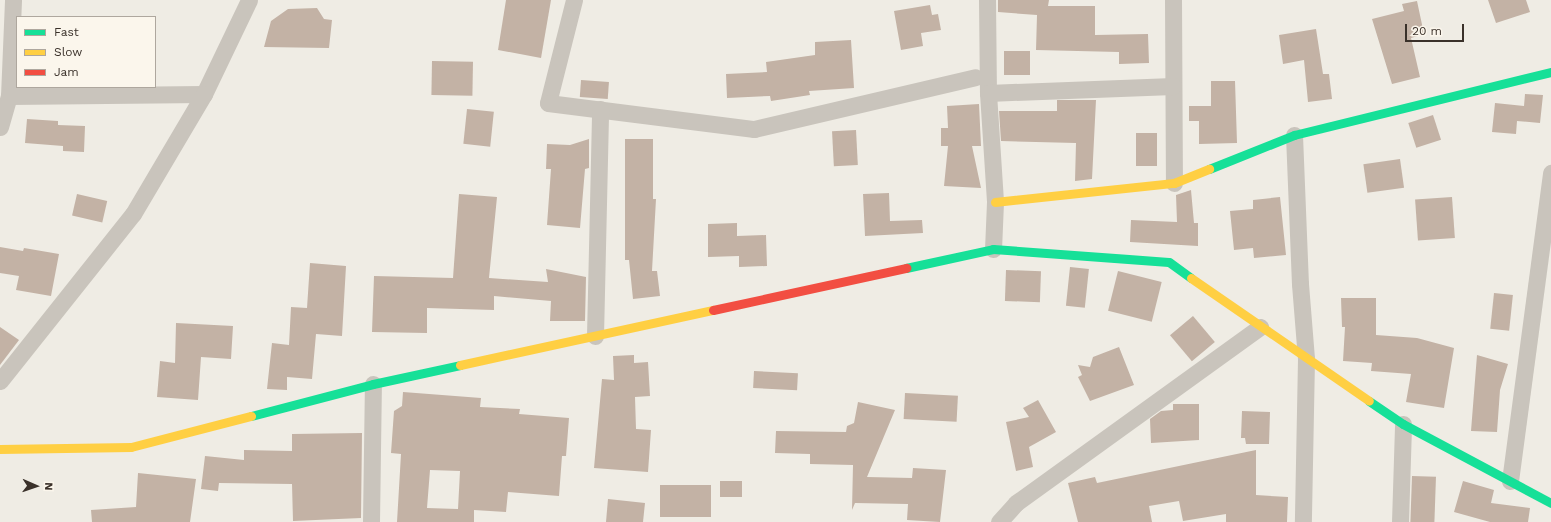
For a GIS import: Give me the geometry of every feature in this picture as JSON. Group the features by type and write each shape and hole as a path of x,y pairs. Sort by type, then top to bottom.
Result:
{"street":[{"path":"0,127 9,96 13,0"},
{"path":"0,381 133,214 204,94 249,0"},
{"path":"574,0 548,103 754,129 975,77"},
{"path":"987,0 988,92 995,202 993,249"},
{"path":"1174,0 1174,183"},
{"path":"995,202 1174,183 1294,135 1551,72"},
{"path":"988,92 1173,86"},
{"path":"9,96 204,94"},
{"path":"595,336 600,109"},
{"path":"1294,135 1300,284 1306,359 1303,522"},
{"path":"1510,482 1551,173"},
{"path":"0,449 131,447 373,384 993,249 1169,262 1306,359 1403,424 1551,503"},
{"path":"999,522 1016,503 1260,327"},
{"path":"371,522 373,384"},
{"path":"1400,522 1403,424"},
{"path":"1016,503 1016,522"}],"building":[{"path":"506,0 551,0 541,58 498,50"},
{"path":"998,0 1049,0 1048,6 1095,6 1095,35 1148,34 1149,63 1119,64 1119,52 1036,50 1037,15 998,12"},
{"path":"1488,0 1526,0 1530,12 1496,23"},
{"path":"1417,1 1424,34 1411,38 1420,77 1392,84 1372,19 1404,11 1402,4"},
{"path":"930,5 932,15 938,14 941,30 921,33 923,46 901,50 894,11"},
{"path":"317,8 324,19 332,20 329,48 264,47 271,21 288,9"},
{"path":"1316,29 1323,74 1329,74 1332,99 1308,102 1304,60 1283,64 1279,35"},
{"path":"851,40 854,88 809,91 810,95 771,101 770,96 727,98 726,74 767,72 766,62 815,55 815,42"},
{"path":"1004,51 1030,51 1030,75 1004,75"},
{"path":"432,61 473,62 472,96 431,95"},
{"path":"581,80 609,82 608,99 580,97"},
{"path":"1211,81 1235,81 1237,143 1199,144 1199,121 1189,121 1189,106 1211,106"},
{"path":"1525,94 1543,95 1540,123 1517,121 1516,134 1492,132 1495,103 1524,106"},
{"path":"1057,100 1096,100 1092,179 1075,181 1076,143 1001,141 999,111 1057,111"},
{"path":"979,104 981,146 972,146 981,188 944,186 948,146 941,146 941,128 948,128 947,106"},
{"path":"467,109 494,112 490,147 463,144"},
{"path":"1433,115 1441,140 1416,148 1408,123"},
{"path":"27,119 58,121 58,125 85,126 84,152 63,151 63,146 25,143"},
{"path":"856,130 858,165 834,166 832,131"},
{"path":"1136,133 1157,133 1157,166 1136,166"},
{"path":"589,139 589,168 585,169 580,228 547,225 551,169 546,169 547,144 570,145"},
{"path":"625,139 653,139 653,199 656,199 652,271 657,271 660,296 633,299 629,260 625,260"},
{"path":"1400,159 1404,188 1367,193 1363,164"},
{"path":"1191,190 1194,223 1198,223 1198,246 1130,242 1131,220 1177,222 1176,195"},
{"path":"889,193 890,221 922,220 923,233 865,236 863,194"},
{"path":"77,194 107,201 102,222 72,215"},
{"path":"459,194 497,197 489,278 548,282 546,269 586,277 585,321 550,321 551,301 494,296 494,310 427,308 427,333 372,332 374,276 453,278"},
{"path":"1280,197 1286,255 1254,258 1253,248 1234,250 1230,211 1253,209 1253,200"},
{"path":"1452,197 1455,238 1418,240 1415,200"},
{"path":"737,223 737,236 766,235 767,266 739,267 739,256 708,257 708,224"},
{"path":"0,247 23,251 24,248 59,254 51,296 16,290 19,276 0,273"},
{"path":"310,263 346,266 342,336 316,334 312,379 287,377 287,390 267,389 272,343 289,345 291,307 307,308"},
{"path":"1070,267 1089,269 1085,308 1066,306"},
{"path":"1006,270 1041,271 1040,302 1005,301"},
{"path":"1118,271 1162,282 1152,322 1108,311"},
{"path":"1494,293 1513,295 1509,331 1490,329"},
{"path":"1341,298 1376,298 1376,335 1417,338 1454,348 1444,408 1406,402 1411,374 1371,371 1372,363 1343,361 1345,327 1342,327"},
{"path":"1193,316 1215,342 1192,361 1170,335"},
{"path":"176,323 233,326 231,359 201,357 198,400 157,397 160,361 175,363"},
{"path":"0,327 19,340 0,365"},
{"path":"1119,347 1134,385 1090,401 1078,377 1082,375 1078,365 1090,367 1093,357"},
{"path":"634,355 634,363 648,362 650,396 635,397 636,429 651,430 648,472 594,468 602,379 614,380 613,356"},
{"path":"1477,355 1508,364 1500,390 1497,432 1471,431"},
{"path":"754,371 798,373 797,390 753,388"},
{"path":"403,392 481,398 480,407 520,409 519,414 569,418 566,456 562,456 559,496 508,492 506,512 474,510 474,522 397,522 401,454 391,453 394,411 402,406","holes":["430,470 460,471 458,509 427,508"]},
{"path":"905,393 958,396 957,422 904,419"},
{"path":"1038,400 1056,432 1029,447 1033,467 1016,471 1006,422 1029,417 1023,408"},
{"path":"858,402 895,410 867,477 912,478 913,468 946,470 940,522 907,520 908,504 855,503 852,510 853,465 810,464 810,454 775,453 776,431 846,432 847,426 854,423"},
{"path":"1173,404 1199,404 1199,440 1151,443 1150,419 1161,411 1173,410"},
{"path":"1242,411 1270,412 1269,444 1246,444 1245,438 1241,438"},
{"path":"362,433 361,518 293,521 292,484 219,483 218,491 201,489 205,456 244,460 244,450 292,451 292,434"},
{"path":"1256,450 1256,495 1288,497 1287,522 1226,522 1226,514 1183,521 1179,501 1149,506 1152,522 1078,522 1068,483 1095,477 1097,483"},
{"path":"138,473 196,479 190,522 92,522 91,510 136,507"},
{"path":"1412,476 1436,477 1434,522 1410,522"},
{"path":"720,481 742,481 742,497 720,497"},
{"path":"1463,481 1494,490 1491,503 1530,508 1528,522 1490,522 1454,512"},
{"path":"660,485 711,485 711,517 660,517"},
{"path":"608,499 645,503 643,522 606,522"}],"traffic: fast":[{"path":"1209,169 1294,135 1551,72"},
{"path":"906,268 993,249 1169,262 1191,278"},
{"path":"251,416 373,384 460,365"},
{"path":"1369,401 1403,424 1551,503"}],"traffic: slow":[{"path":"995,202 1174,183 1209,169"},
{"path":"1191,278 1369,401"},
{"path":"460,365 713,310"},
{"path":"0,449 131,447 251,416"}],"traffic: jam":[{"path":"713,310 906,268"}]}
